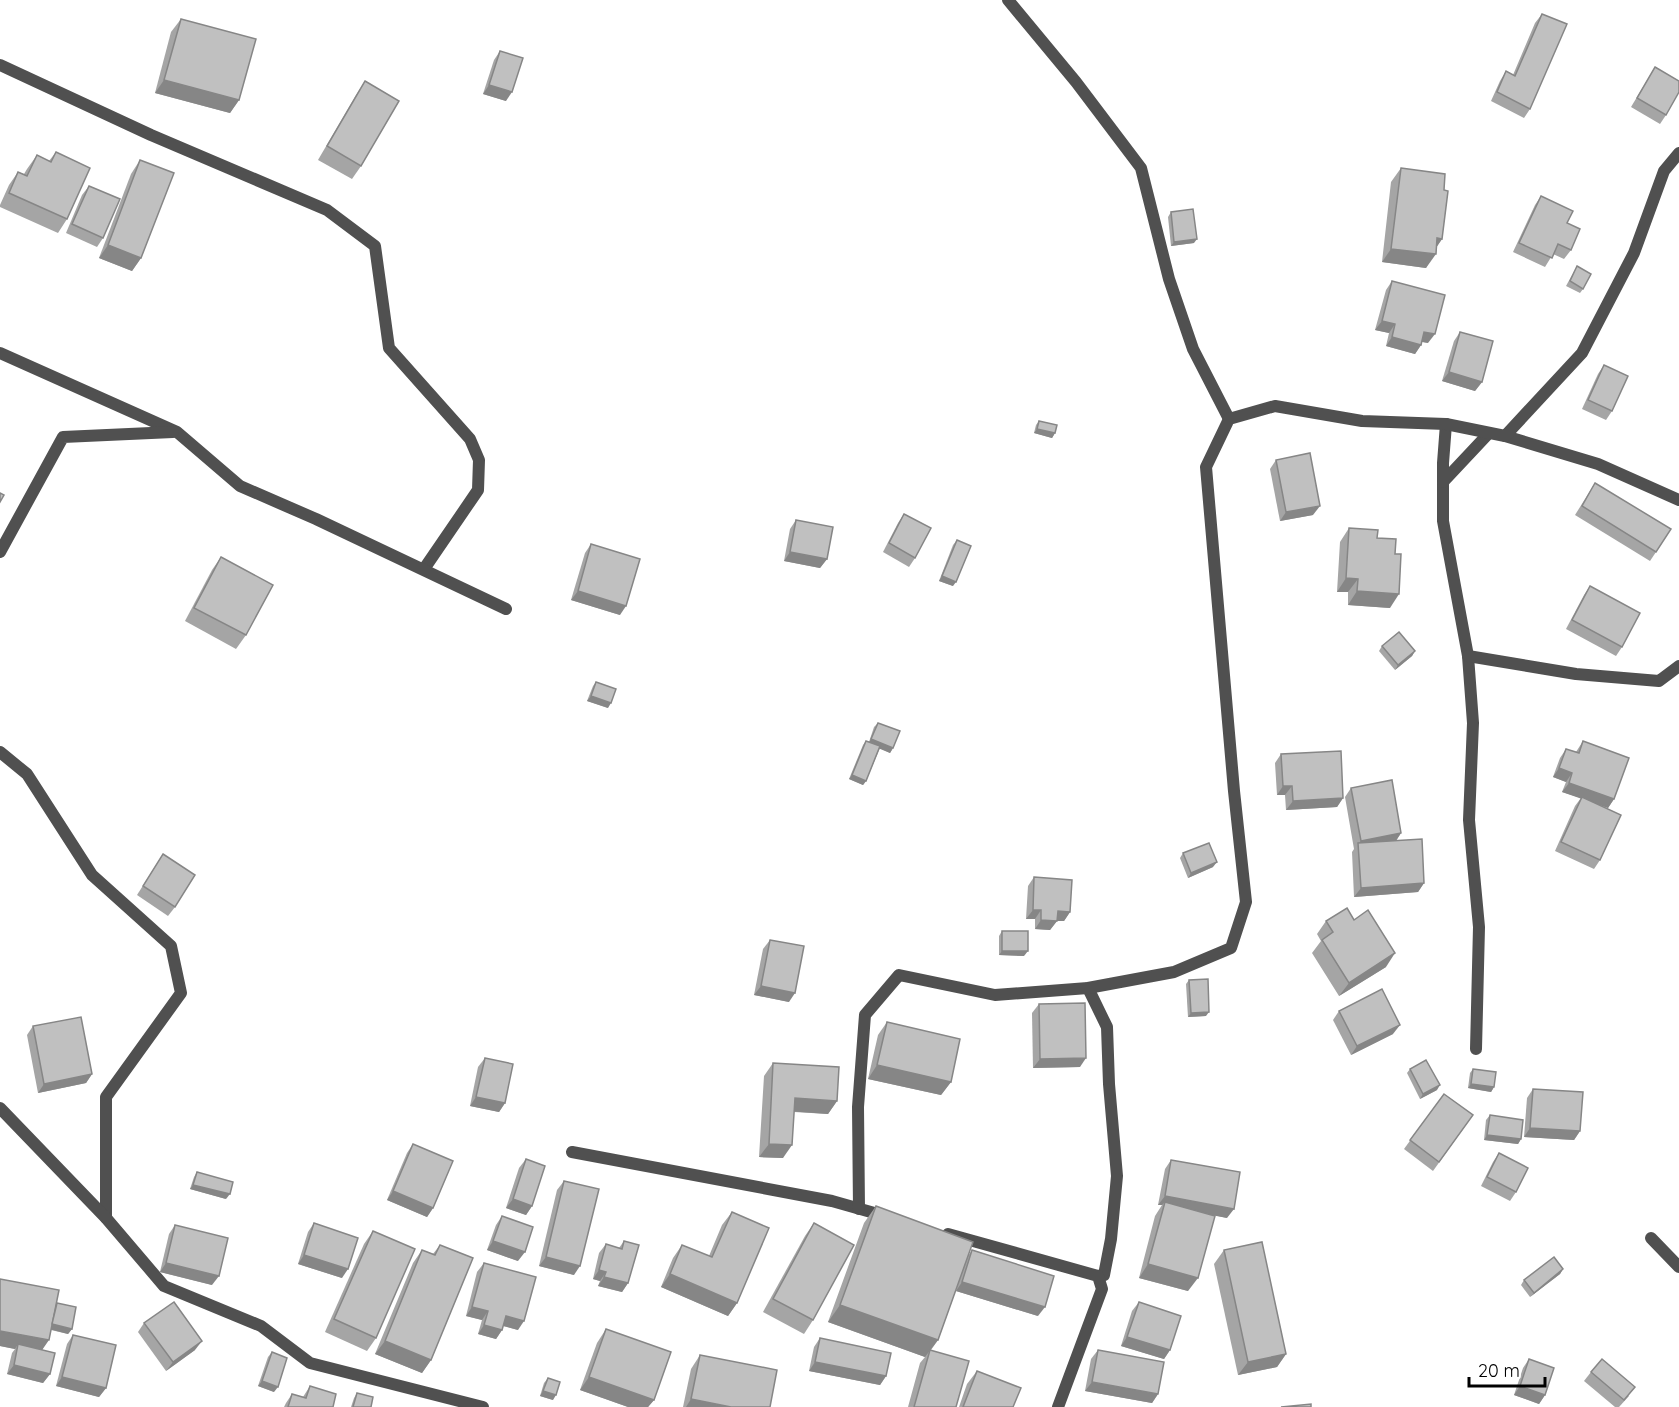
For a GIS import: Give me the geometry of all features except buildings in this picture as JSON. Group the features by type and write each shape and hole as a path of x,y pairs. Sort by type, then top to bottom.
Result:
{"street":[{"path":"1008,0 1076,82 1141,168 1169,279 1193,349 1229,418"},
{"path":"0,64 151,135 327,210 375,246 389,348 470,439 480,460 478,490 424,569"},
{"path":"1505,436 1582,353 1634,253 1664,171 1679,153"},
{"path":"0,353 177,432 240,486 424,569 506,609"},
{"path":"1229,418 1275,406 1362,421 1446,424 1505,436 1598,464 1679,500"},
{"path":"860,1209 858,1107 865,1015 899,975 995,995 1088,988 1174,972 1231,948 1246,902 1206,467 1229,418"},
{"path":"1446,424 1443,521 1468,656 1473,723 1469,820 1479,927 1476,1049"},
{"path":"0,552 63,437 177,432"},
{"path":"1443,482 1489,433"},
{"path":"1468,656 1576,674 1659,681 1679,666"},
{"path":"0,752 27,774 92,875 171,946 181,993 106,1097 106,1218"},
{"path":"939,1231 1098,1276 1104,1275 1111,1239 1117,1176 1109,1084 1107,1027 1088,988"},
{"path":"0,1108 106,1218 164,1286 261,1326 310,1363 483,1407"},
{"path":"572,1152 832,1201 893,1218"},
{"path":"1651,1238 1679,1267"},
{"path":"1058,1407 1102,1289 1098,1276"}]}
